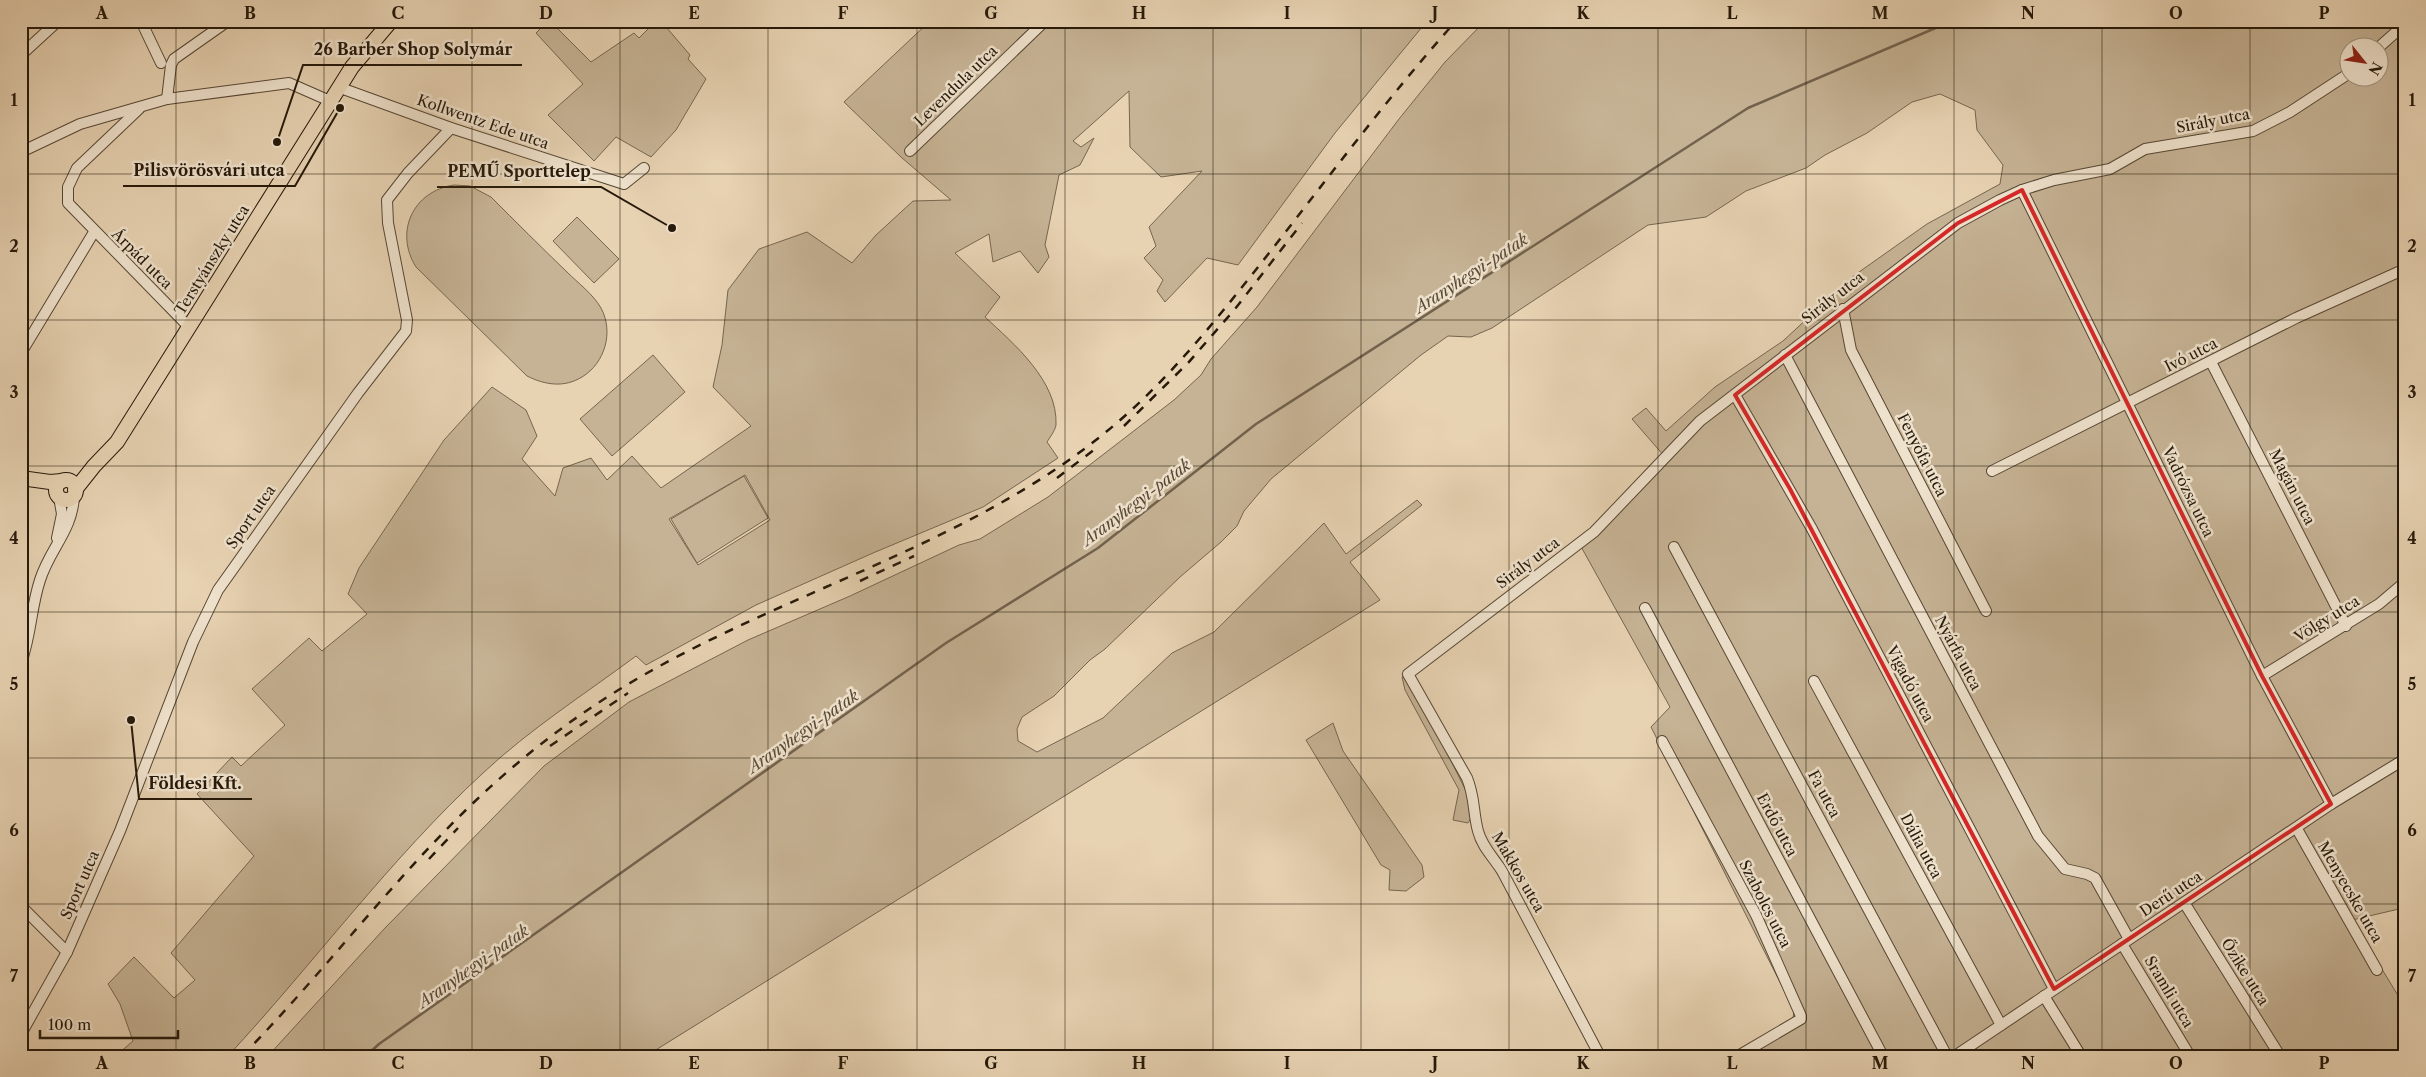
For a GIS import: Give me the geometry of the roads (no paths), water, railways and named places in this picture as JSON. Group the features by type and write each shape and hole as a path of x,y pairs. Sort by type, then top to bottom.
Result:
{"main road":[{"name":"Terstyánszky utca","path":"66,489 94,466 117,442 190,328 338,87 367,47 391,21"},
{"path":"26,479 50,482 66,489"}],"street":[{"path":"21,55 58,21"},
{"path":"140,21 161,63"},
{"path":"167,99 171,66 174,59 228,21"},
{"name":"Levendula utca","path":"910,151 1045,21"},
{"path":"2388,39 2405,24"},
{"name":"Sirály utca","path":"1408,674 1594,532 1700,421 1843,309 1958,223 2022,190 2054,180 2110,169 2145,150 2253,130 2290,112 2338,81"},
{"path":"21,152 80,124 167,99 289,83 330,101"},
{"name":"Kollwentz Ede utca","path":"338,87 451,128 624,184 644,168"},
{"name":"Árpád utca","path":"140,108 77,168 68,187 68,203 94,232 190,328"},
{"name":"Sport utca","path":"21,1034 67,952 120,831 193,642 218,590 358,393 406,331 407,320 388,223 386,200 408,173 451,128"},
{"name":"Vadrózsa utca","path":"2022,190 2262,676 2331,804"},
{"name":"Árpád utca","path":"21,353 94,232"},
{"name":"Ivó utca","path":"1992,471 2296,318 2405,269"},
{"name":"Fenyőfa utca","path":"1843,309 1851,350 1986,611"},
{"name":"Nyárfa utca","path":"1785,355 2038,836 2065,869 2095,878 2126,942"},
{"name":"Magán utca","path":"2211,362 2346,626"},
{"name":"Vigadó utca","path":"1735,395 1812,529 2054,989"},
{"path":"51,553 67,529 66,489"},
{"path":"21,663 30,636 39,583 60,529 66,489"},
{"name":"Fa utca","path":"1674,547 1946,1056"},
{"name":"Völgy utca","path":"2262,676 2346,626 2379,604 2405,582"},
{"name":"Erdő utca","path":"1645,608 1883,1056"},
{"name":"Makkos utca","path":"1408,674 1467,778 1474,797 1477,826 1483,843 1497,863 1531,924 1600,1056"},
{"name":"Dália utca","path":"1814,680 2001,1025"},
{"name":"Szabolcs utca","path":"1662,741 1756,915 1801,1016 1801,1019 1738,1056"},
{"name":"Derű utca","path":"1960,1054 2054,989 2297,829 2331,804 2405,759"},
{"name":"Menyecske utca","path":"2297,829 2377,970"},
{"name":"Őzike utca","path":"2185,904 2280,1056"},
{"name":"Sport utca","path":"21,906 67,952"},
{"name":"Sramli utca","path":"2126,942 2190,1056"},
{"path":"2044,996 2081,1056"}],"waterway":[{"path":"21,28 26,21"},
{"name":"Aranyhegyi-patak","path":"366,1056 379,1044 946,643 1098,548 1256,424 1748,108 1952,21"}],"railway":[{"path":"242,1056 294,1001 393,887 444,832 506,773 573,720 620,689 683,654 748,622 946,532 1009,498 1070,459 1127,414 1181,360 1214,322 1381,110 1456,21"},
{"path":"1124,426 1188,363 1235,309 1302,223"},
{"path":"1057,478 1095,449"},
{"path":"860,581 914,556"},
{"path":"550,746 628,693"},
{"path":"429,859 458,828"}],"place":[{"name":"Pilisvörösvári utca","path":"340,108"},
{"name":"26 Barber Shop Solymár","path":"277,142"},
{"name":"PEMŰ Sporttelep","path":"672,228"},
{"name":"Földesi Kft.","path":"131,720"}]}
